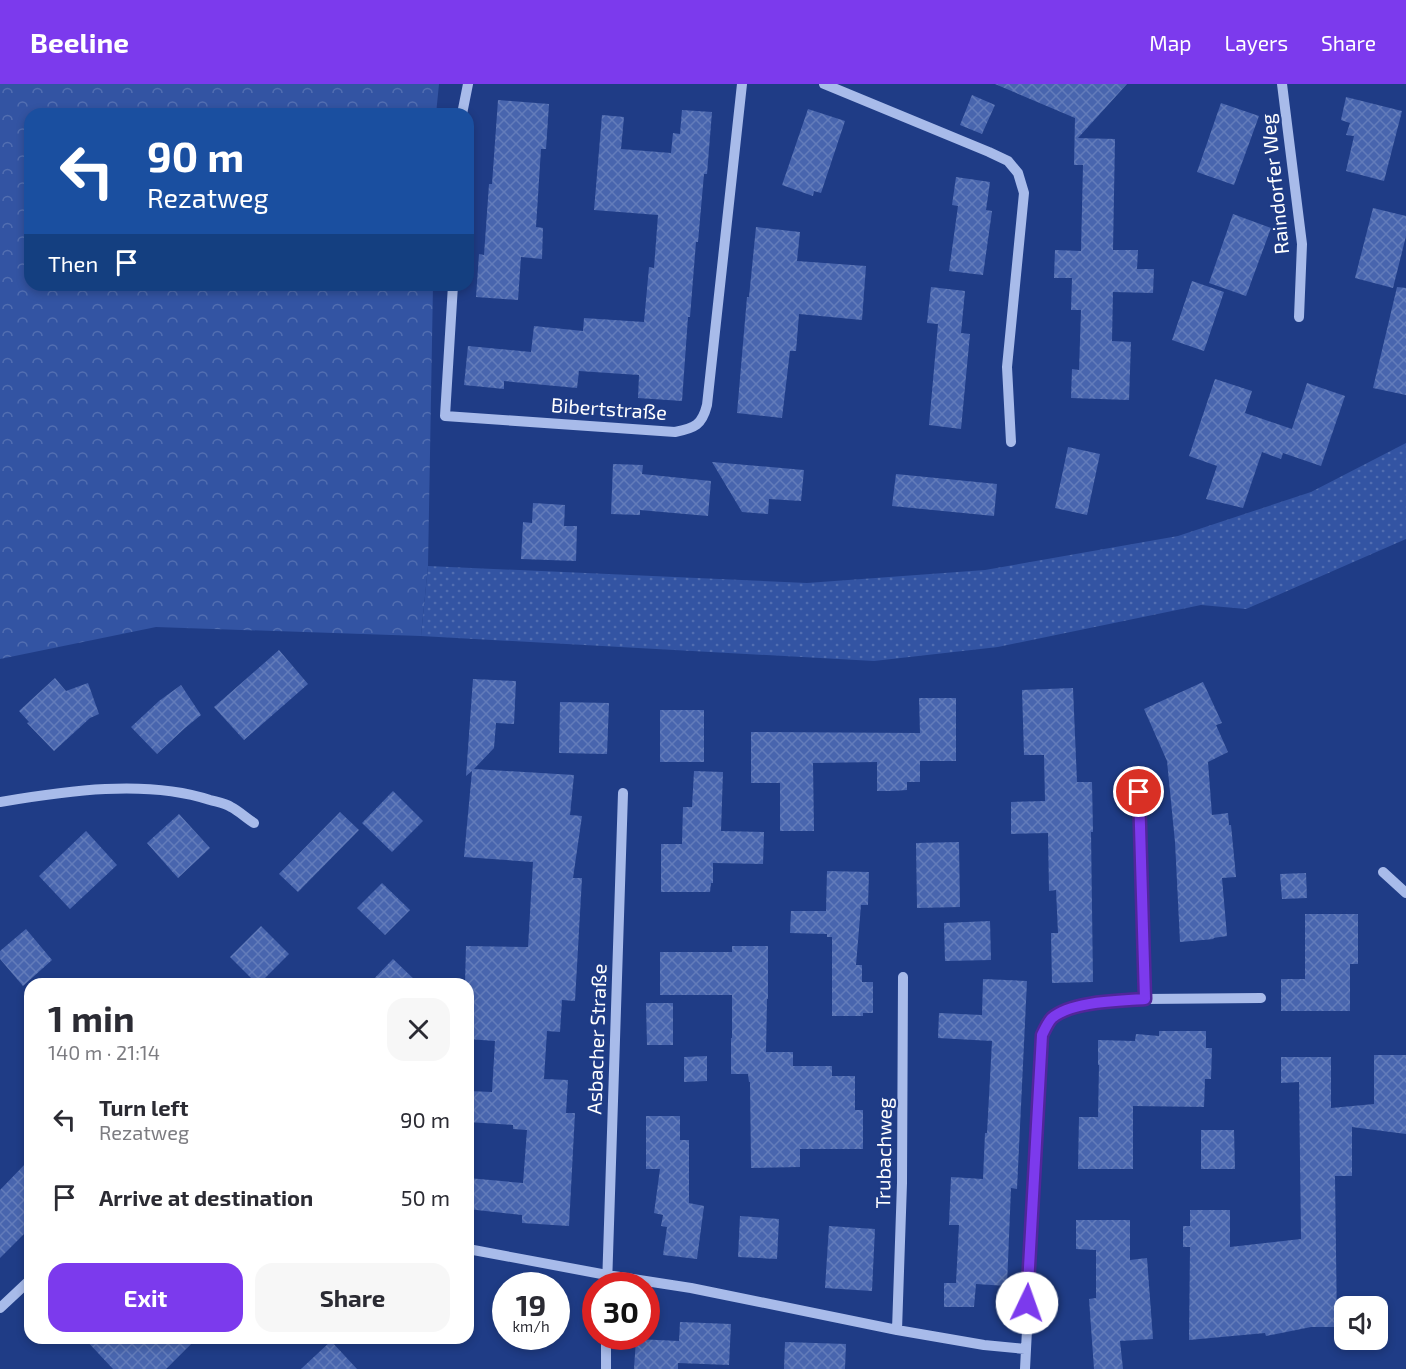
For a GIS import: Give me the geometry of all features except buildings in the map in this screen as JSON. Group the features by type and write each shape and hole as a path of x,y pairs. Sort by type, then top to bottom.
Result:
{"street":[{"path":"463,108 468,84"},
{"name":"Bibertstraße","path":"453,291 445,416 675,432 698,425 707,405 742,84"},
{"path":"824,84 989,152 1008,162 1018,173 1024,193 1007,367 1011,442"},
{"name":"Raindorfer Weg","path":"1282,84 1302,244 1299,317"},
{"path":"0,802 77,791 164,789 200,796 230,806 254,823"},
{"path":"1139,792 1145,999"},
{"name":"Asbacher Straße","path":"607,1272 623,793"},
{"path":"1383,872 1406,893"},
{"name":"Trubachweg","path":"897,1330 902,1183 903,977"},
{"path":"1025,1369 1042,1035 1051,1019 1066,1011 1114,1001 1261,998"},
{"path":"474,1250 582,1274"},
{"path":"660,1285 691,1288 897,1330 984,1345 1025,1349"},
{"path":"0,1308 24,1286"},
{"path":"606,1350 606,1369"}],"green space":[{"path":"0,84 439,84 437,108 24,108 24,291 433,291 428,566 421,636 156,627 0,659"},
{"path":"1406,443 1406,539 1246,609 1201,605 998,647 874,661 421,636 428,566 807,583 985,570 1178,536 1311,492"}],"route":[{"path":"1027,1303 1042,1035 1051,1019 1066,1011 1091,1004 1145,999 1139,792"}]}
